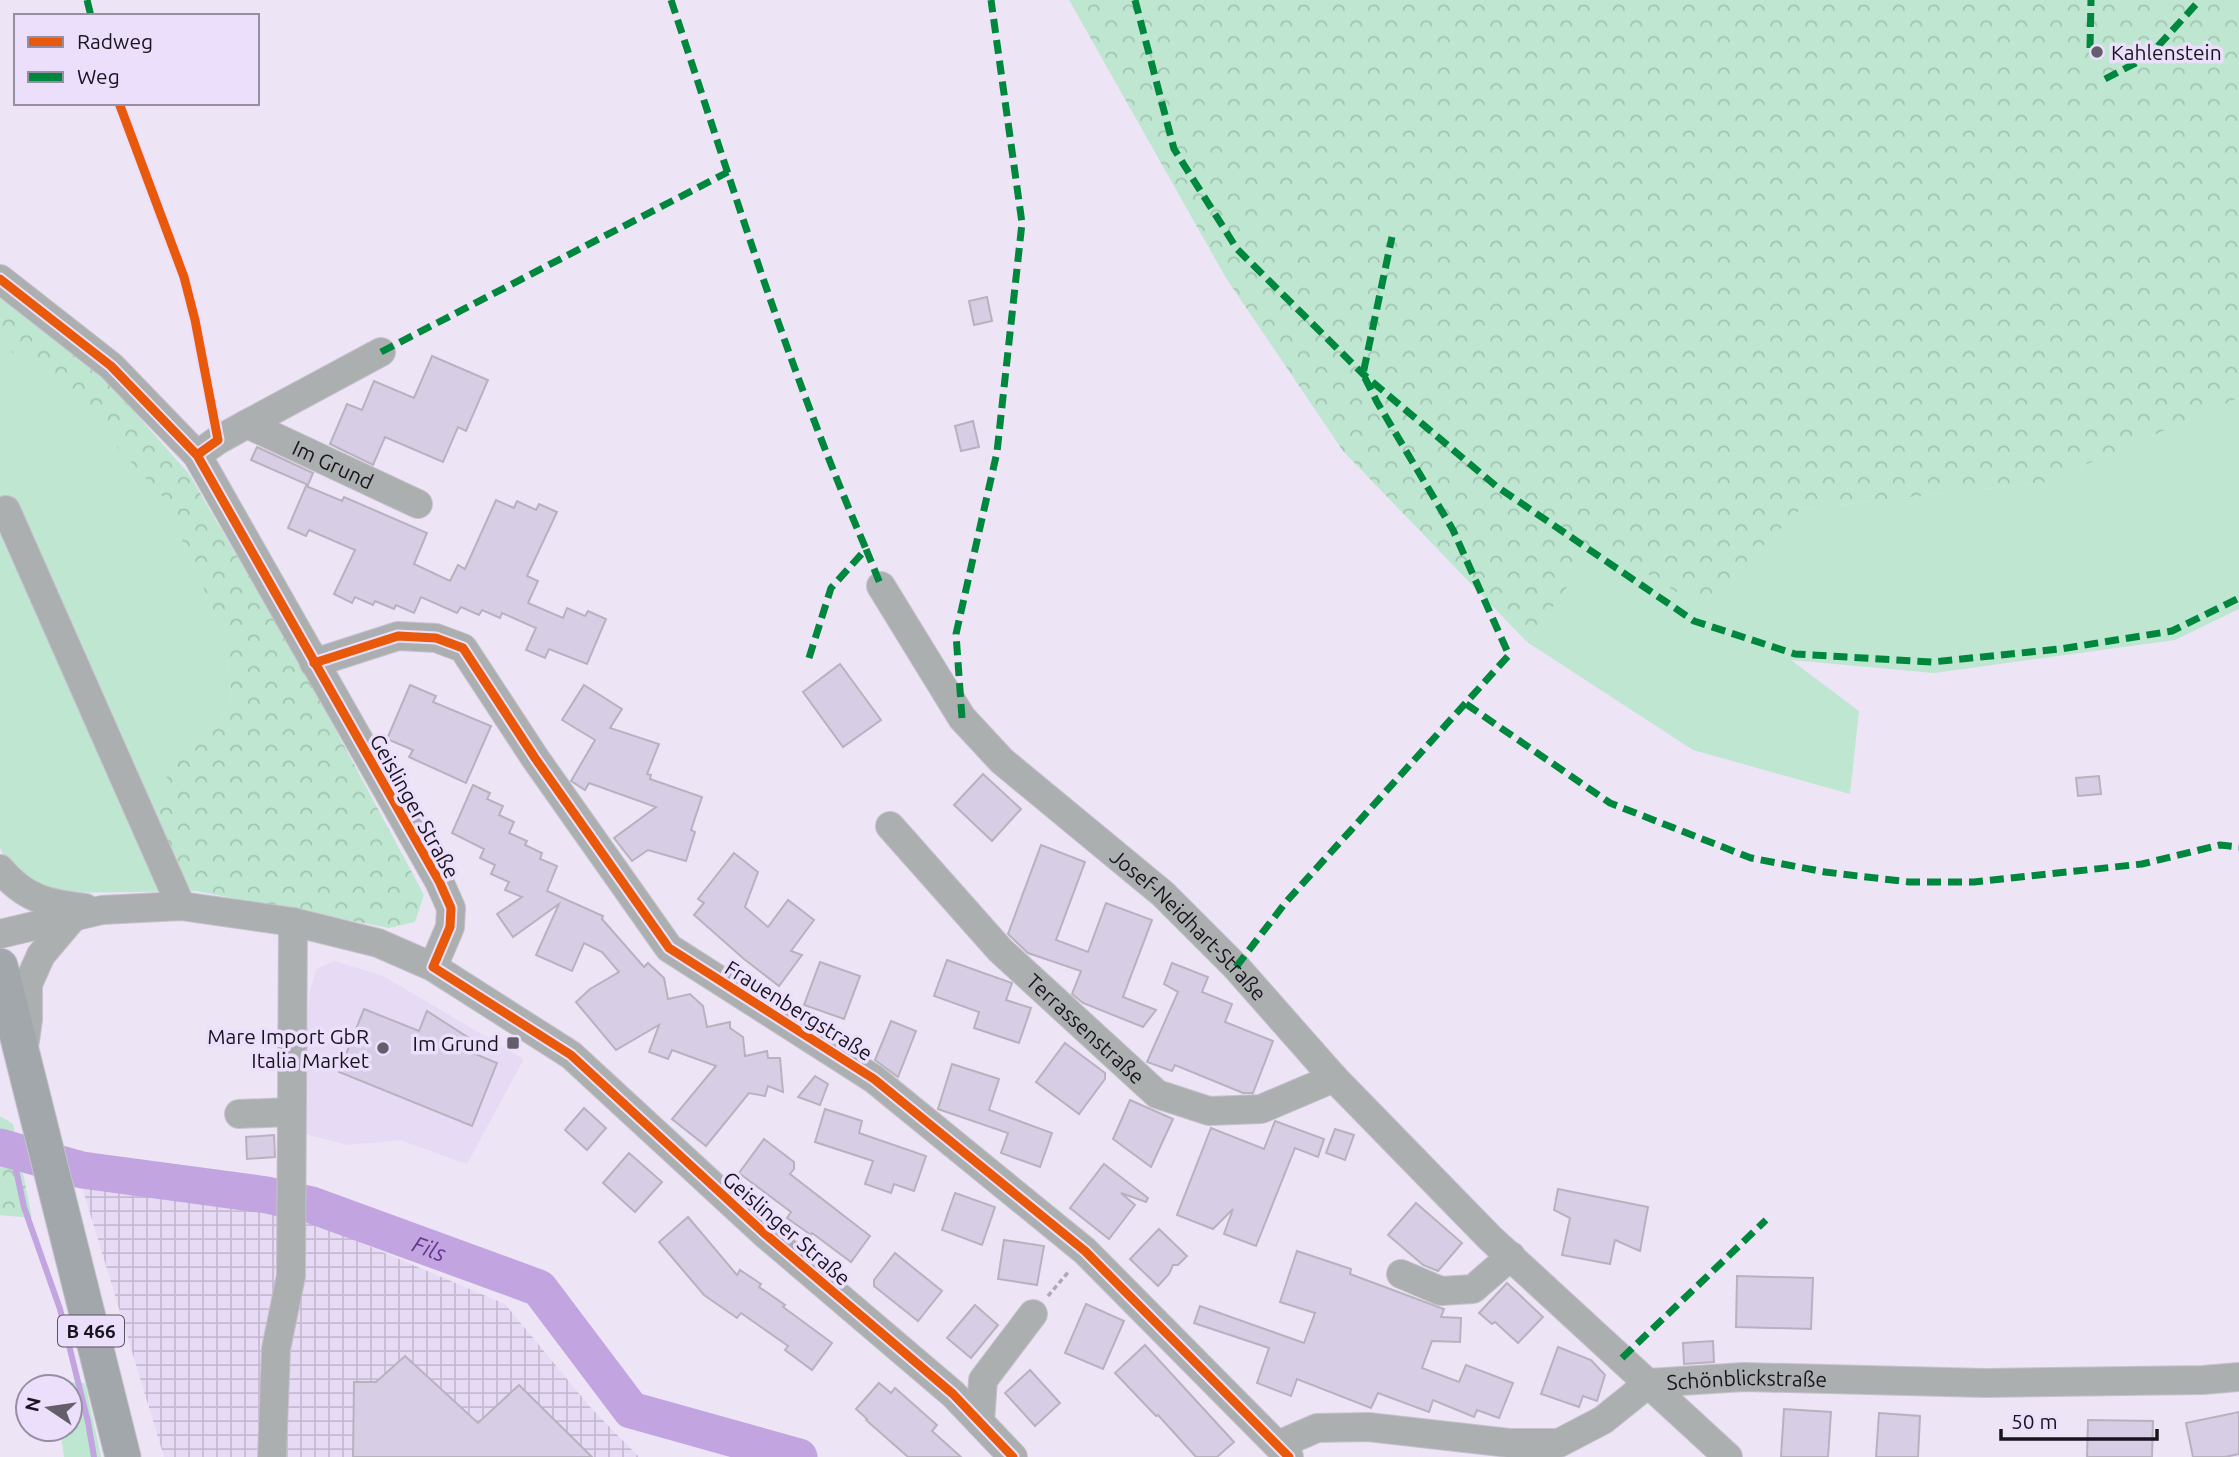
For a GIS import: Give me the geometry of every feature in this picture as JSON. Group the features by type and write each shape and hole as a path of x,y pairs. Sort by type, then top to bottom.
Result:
{"main road":[{"name":"B 466","path":"0,966 123,1457"}],"street":[{"name":"Geislinger Straße","path":"0,279 111,366 197,455 439,881 451,908 450,927 433,967"},
{"path":"197,455 218,440 381,352"},
{"name":"Im Grund","path":"247,424 418,504"},
{"path":"6,510 181,906"},
{"name":"Josef-Neidhart-Straße","path":"881,586 962,718 1002,761 1163,894 1236,967 1334,1078 1511,1256 1728,1457"},
{"name":"Frauenbergstraße","path":"314,663 398,636 436,638 463,648 669,948 874,1079 1085,1251 1283,1451"},
{"name":"Terrassenstraße","path":"890,826 1000,950 1157,1094 1209,1111 1261,1109 1334,1078"},
{"name":"Geislinger Straße","path":"0,869 12,884 25,894 54,905 102,910 181,906 293,922 377,943 433,967 571,1055 764,1233 953,1394 1013,1457"},
{"name":"Geislinger Straße","path":"0,934 102,910"},
{"path":"23,1062 28,1019 28,984 41,955 74,916"},
{"path":"272,1457 276,1349 292,1276 290,1112 293,922"},
{"path":"239,1114 290,1112"},
{"path":"1401,1275 1441,1291 1472,1289 1511,1256"},
{"path":"980,1422 983,1380 1037,1309"},
{"name":"Schönblickstraße","path":"1283,1451 1317,1428 1368,1427 1508,1443 1559,1443 1603,1420 1649,1383 1744,1377 1985,1383 2203,1380 2239,1377"}],"path":[{"path":"1037,1309 1076,1262"}],"shaded area":[{"path":"335,961 383,976 524,1059 467,1164 400,1140 348,1145 308,1135 302,1126 309,995 316,969"},
{"path":"79,1177 281,1209 505,1304 591,1408 639,1457 164,1457"}],"green space":[{"path":"1069,0 2239,0 2239,398 2046,482 1801,509 1700,607 1599,543 1527,642 1343,451 1226,278"},
{"path":"0,288 102,375 189,474 304,671 424,895 415,922 389,928 196,891 169,862 154,807 173,762 219,723 232,697 224,634 162,496 65,390 0,344"},
{"path":"0,344 65,390 162,496 224,634 232,697 219,723 173,762 169,862 196,891 63,893 32,888 6,864 0,847"},
{"path":"2239,398 2239,609 2175,640 1934,673 1791,660 1859,711 1850,794 1693,750 1527,642 1599,542 1700,607 1801,509 2046,482"},
{"path":"0,1116 13,1124 32,1218 0,1215"},
{"path":"85,1383 101,1457 64,1457 62,1443 84,1443"}],"building":[{"path":"987,297 992,321 974,325 969,301"},
{"path":"432,356 488,380 466,431 458,427 443,462 385,437 373,465 330,444 347,404 362,410 374,381 414,398"},
{"path":"973,421 979,447 961,451 955,426"},
{"path":"257,447 313,473 308,485 251,460"},
{"path":"306,486 342,501 344,497 427,533 414,564 450,581 458,565 465,569 496,500 514,508 517,501 536,510 539,504 557,512 527,576 538,581 528,603 563,618 567,608 585,616 588,611 606,619 587,664 549,649 545,658 526,650 536,628 502,613 500,618 482,610 479,615 461,607 457,613 421,597 414,613 396,605 394,609 375,601 373,605 355,597 352,603 334,594 355,550 309,530 306,536 288,528"},
{"path":"840,664 881,720 843,747 803,692"},
{"path":"410,685 436,696 433,702 491,726 466,783 409,757 413,750 387,739"},
{"path":"584,685 622,709 610,728 659,744 647,774 651,775 650,779 702,797 691,830 695,832 686,861 648,850 632,861 614,838 656,807 589,783 585,790 571,781 595,740 562,720"},
{"path":"983,774 1021,809 992,841 954,805"},
{"path":"2099,776 2101,794 2078,796 2076,778"},
{"path":"473,785 490,793 487,799 503,806 499,815 514,822 509,833 527,841 525,845 542,853 540,859 557,866 547,891 603,916 602,919 644,967 648,963 664,978 668,999 690,994 703,1006 707,1027 730,1022 730,1028 743,1037 745,1056 767,1051 768,1058 780,1058 783,1092 768,1086 765,1096 749,1093 706,1146 672,1119 716,1066 672,1050 668,1059 649,1052 659,1025 616,1050 576,1002 590,989 619,972 602,952 584,943 572,971 536,955 559,904 513,937 497,914 522,897 505,890 509,882 491,874 495,865 480,858 484,849 452,833"},
{"path":"1041,845 1085,862 1056,940 1088,952 1106,903 1152,920 1123,997 1156,1010 1143,1027 1083,1003 1072,994 1081,971 1028,953 1008,934"},
{"path":"734,853 758,872 745,907 768,927 788,900 814,920 791,951 802,955 779,986 694,915 704,903 698,899"},
{"path":"947,960 1012,983 1006,1000 1031,1008 1019,1043 974,1028 979,1012 934,996"},
{"path":"820,962 860,976 844,1019 804,1005"},
{"path":"1172,963 1208,977 1202,992 1232,1004 1225,1022 1273,1041 1253,1093 1243,1093 1175,1065 1172,1071 1147,1062 1178,992 1164,984"},
{"path":"364,1009 419,1031 427,1011 472,1040 468,1051 497,1063 472,1126 339,1072"},
{"path":"891,1021 916,1031 898,1077 875,1060"},
{"path":"1065,1043 1105,1073 1105,1079 1079,1114 1036,1082"},
{"path":"952,1064 999,1079 989,1110 1052,1133 1040,1167 1001,1153 1008,1133 938,1109"},
{"path":"815,1076 828,1084 820,1105 798,1097"},
{"path":"1130,1100 1173,1119 1151,1167 1113,1139"},
{"path":"584,1108 606,1128 587,1150 565,1130"},
{"path":"825,1109 862,1121 859,1133 926,1156 914,1191 894,1184 891,1193 865,1184 873,1161 815,1142"},
{"path":"1275,1121 1324,1139 1318,1157 1295,1148 1256,1246 1224,1234 1233,1209 1213,1229 1177,1215 1211,1128 1264,1149"},
{"path":"1335,1129 1354,1135 1345,1160 1326,1153"},
{"path":"274,1135 275,1157 247,1159 246,1137"},
{"path":"764,1139 794,1162 794,1169 790,1174 870,1236 851,1262 787,1218 791,1212 739,1173"},
{"path":"629,1153 662,1182 635,1212 603,1183"},
{"path":"1104,1164 1148,1198 1146,1202 1121,1193 1135,1205 1109,1239 1070,1208"},
{"path":"1558,1189 1648,1207 1640,1251 1615,1240 1610,1264 1562,1255 1570,1218 1554,1210"},
{"path":"955,1193 995,1207 982,1245 942,1230"},
{"path":"1416,1203 1462,1243 1438,1271 1423,1265 1388,1235"},
{"path":"688,1217 737,1275 740,1270 761,1284 759,1287 785,1305 783,1307 832,1343 812,1370 785,1350 788,1346 741,1313 737,1318 704,1295 659,1242"},
{"path":"1159,1229 1187,1256 1178,1265 1173,1265 1158,1286 1130,1259"},
{"path":"1004,1240 1044,1246 1037,1285 998,1279"},
{"path":"1297,1251 1351,1269 1350,1274 1444,1309 1441,1317 1461,1318 1460,1342 1432,1341 1422,1368 1459,1382 1466,1365 1513,1383 1499,1418 1477,1410 1474,1417 1433,1400 1429,1412 1378,1393 1371,1408 1297,1379 1291,1396 1257,1383 1269,1348 1194,1323 1200,1306 1304,1343 1315,1313 1280,1302"},
{"path":"895,1253 942,1291 918,1321 874,1286 874,1280"},
{"path":"1737,1276 1813,1278 1811,1329 1736,1327"},
{"path":"1507,1283 1543,1317 1518,1343 1495,1322 1492,1324 1479,1313"},
{"path":"1086,1304 1124,1321 1103,1369 1065,1353"},
{"path":"975,1305 998,1325 971,1358 947,1338"},
{"path":"1713,1341 1714,1362 1684,1364 1683,1343"},
{"path":"1145,1345 1234,1442 1217,1457 1196,1457 1115,1373"},
{"path":"1558,1347 1591,1360 1605,1375 1597,1401 1583,1396 1579,1407 1541,1394"},
{"path":"405,1356 478,1423 519,1385 592,1457 353,1457 354,1382 376,1382"},
{"path":"1030,1370 1060,1403 1035,1426 1005,1393"},
{"path":"879,1383 891,1393 895,1388 937,1425 932,1431 961,1457 908,1457 866,1420 856,1409"},
{"path":"1784,1409 1831,1412 1828,1457 1781,1457"},
{"path":"2239,1412 2239,1454 2193,1457 2186,1423"},
{"path":"1879,1413 1920,1416 1918,1457 1876,1457"},
{"path":"2088,1420 2153,1421 2152,1457 2087,1457"}],"waterway":[{"name":"Fils","path":"0,1147 82,1170 267,1195 312,1205 539,1288 631,1410 799,1457"},
{"path":"12,1151 24,1207 60,1309 94,1457"}],"marked path":[{"path":"87,0 90,14"},
{"path":"671,0 787,346 866,549"},
{"path":"962,718 956,634 997,452 1022,223 991,0"},
{"path":"1135,0 1174,149 1237,249 1363,374 1496,486 1694,621 1795,654 1932,662 2060,649 2172,631 2239,598"},
{"path":"2090,48 2091,0"},
{"path":"2105,79 2149,56 2200,0"},
{"path":"381,352 728,172"},
{"path":"1236,967 1286,902 1509,655 1453,530 1363,374 1392,237"},
{"path":"809,658 831,588 866,549 881,586"},
{"path":"1466,704 1610,803 1751,858 1825,872 1909,882 1974,882 2142,864 2220,845 2239,847"},
{"path":"1622,1358 1766,1220"}],"cycle path":[{"path":"120,105 184,277 195,320 218,440 197,455"},
{"path":"0,279 111,366 197,455 439,881 451,908 450,927 433,967 571,1055 764,1233 953,1394 1013,1457"},
{"path":"314,663 398,636 436,638 463,648 535,758 669,948 874,1079 1085,1251 1289,1457"}],"place":[{"name":"Kahlenstein","path":"2097,52"},
{"name":"Im Grund","path":"513,1043"},
{"name":"Mare Import GbR Italia Market","path":"383,1048"}]}
